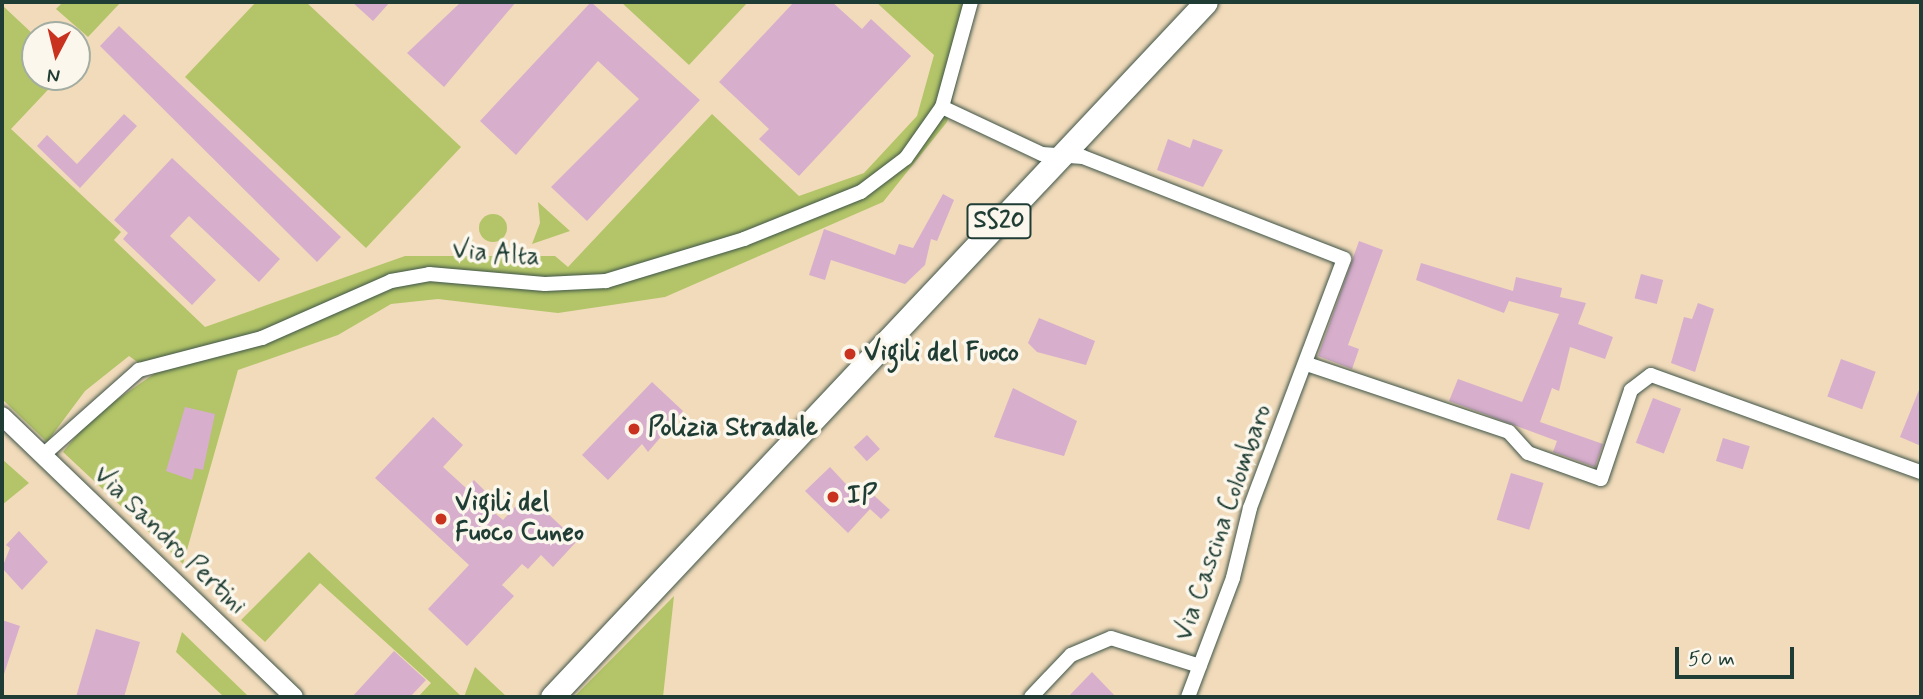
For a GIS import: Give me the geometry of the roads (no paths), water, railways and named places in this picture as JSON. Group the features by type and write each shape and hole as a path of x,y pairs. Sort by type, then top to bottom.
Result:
{"main road":[{"name":"SS20","path":"554,693 1206,2"}],"street":[{"path":"971,2 942,107 1042,154 1060,156"},
{"name":"Via Alta","path":"42,456 139,370 262,338 391,281 429,274 545,284 606,281 811,214 894,169 942,107"},
{"name":"Via Cascina Colombaro","path":"1060,156 1083,157 1344,259 1307,365 1250,508 1188,697"},
{"path":"1307,365 1509,432 1528,453 1601,479 1631,390 1651,375 1921,472"},
{"name":"Via Sandro Pertini","path":"4,419 294,697"},
{"path":"1031,697 1071,655 1111,638 1200,666"}],"place":[{"name":"Vigili del Fuoco","path":"850,354"},
{"name":"Polizia Stradale","path":"634,429"},
{"name":"IP","path":"833,497"},
{"name":"Vigili del Fuoco Cuneo","path":"441,519"}]}
